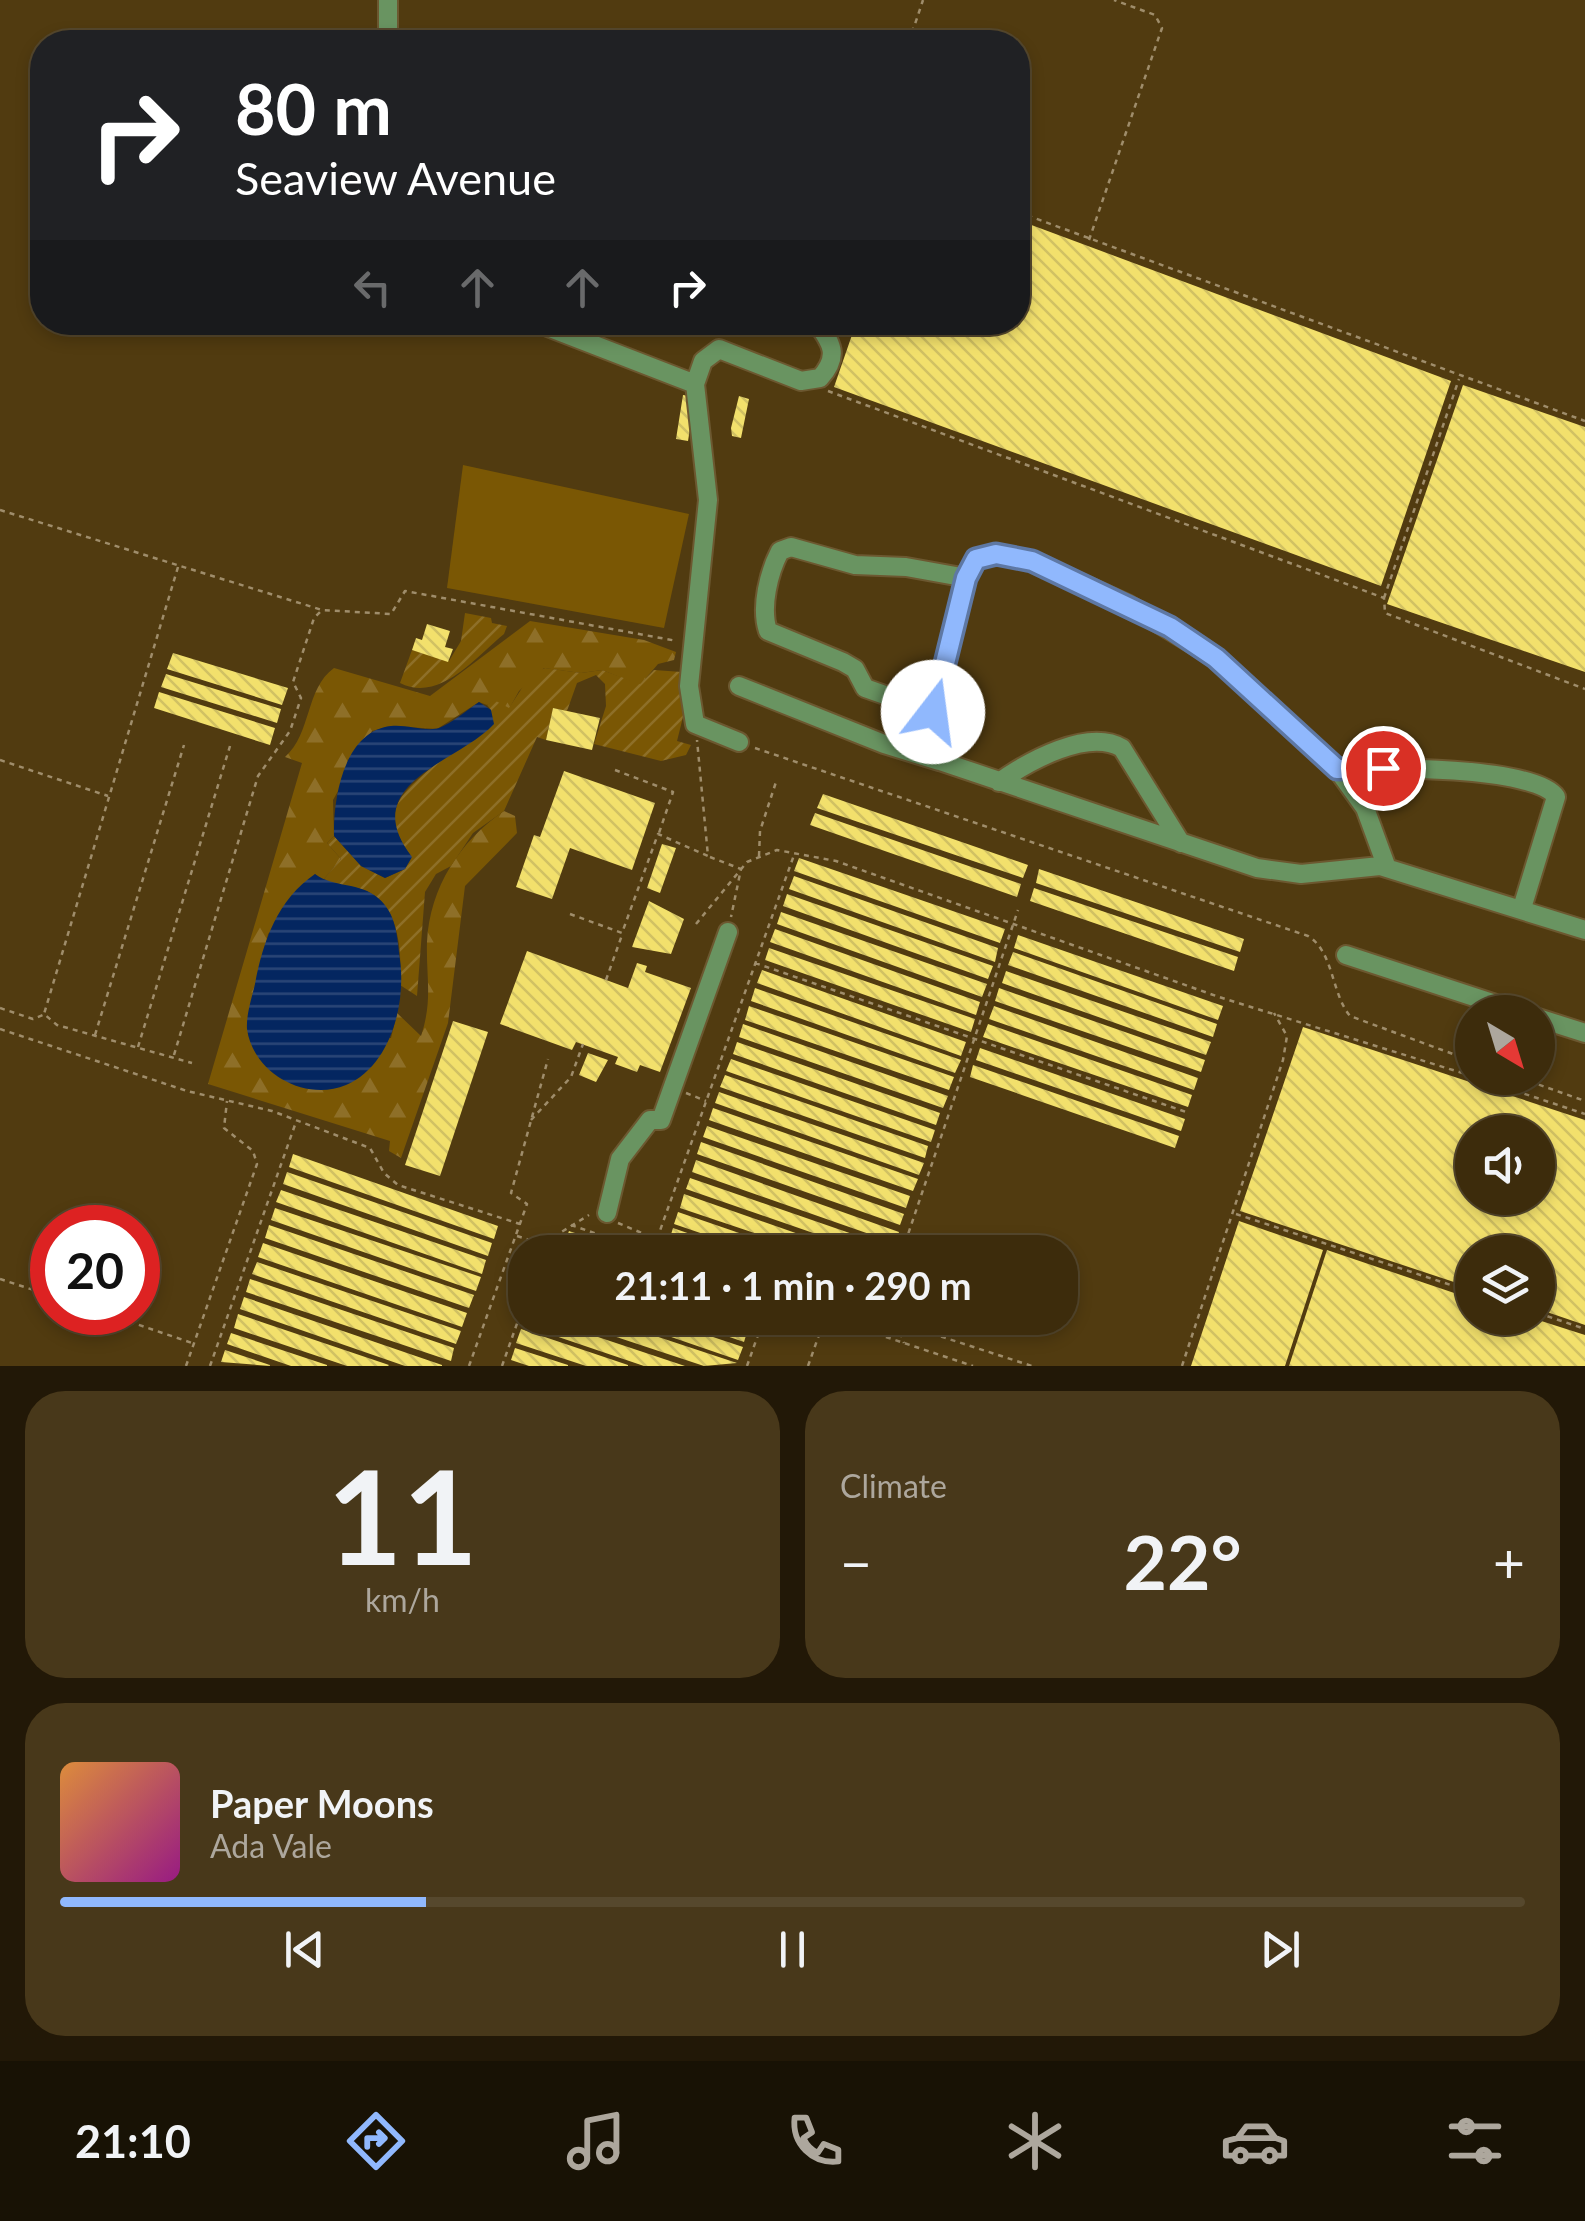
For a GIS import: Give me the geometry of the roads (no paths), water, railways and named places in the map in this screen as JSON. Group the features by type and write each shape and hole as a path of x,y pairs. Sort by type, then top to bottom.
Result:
{"street":[{"path":"388,0 388,30"},
{"path":"568,335 695,384"},
{"path":"739,742 696,724 689,686 708,500 695,384 703,361 719,349 801,381 820,378 834,353 825,335"},
{"path":"933,712 865,688 854,669 843,662 768,630 764,619 773,564 780,551 792,547 855,565 906,567 966,578"},
{"path":"940,761 930,745 933,712 966,578 976,559 996,554 1032,561 1127,604 1216,658 1337,769 1365,808 1387,868"},
{"path":"739,686 884,744 1257,868 1301,874 1387,868 1585,930"},
{"path":"999,782 1046,757 1087,742 1108,740 1122,748 1181,843"},
{"path":"1337,769 1454,772 1525,778 1548,786 1556,797 1522,908"},
{"path":"607,1213 620,1159 650,1120 662,1120 728,932"},
{"path":"1346,955 1468,995"},
{"path":"1555,1024 1585,1034"}],"water":[{"path":"479,702 491,710 494,724 418,777 403,793 396,810 398,832 412,857 405,869 385,878 361,866 334,836 339,786 352,753 375,731 391,726 439,728"},
{"path":"315,874 363,889 384,904 395,926 401,977 392,1032 374,1064 346,1085 314,1090 283,1080 270,1071 251,1045 247,1029 258,968 274,922 291,896"}]}
